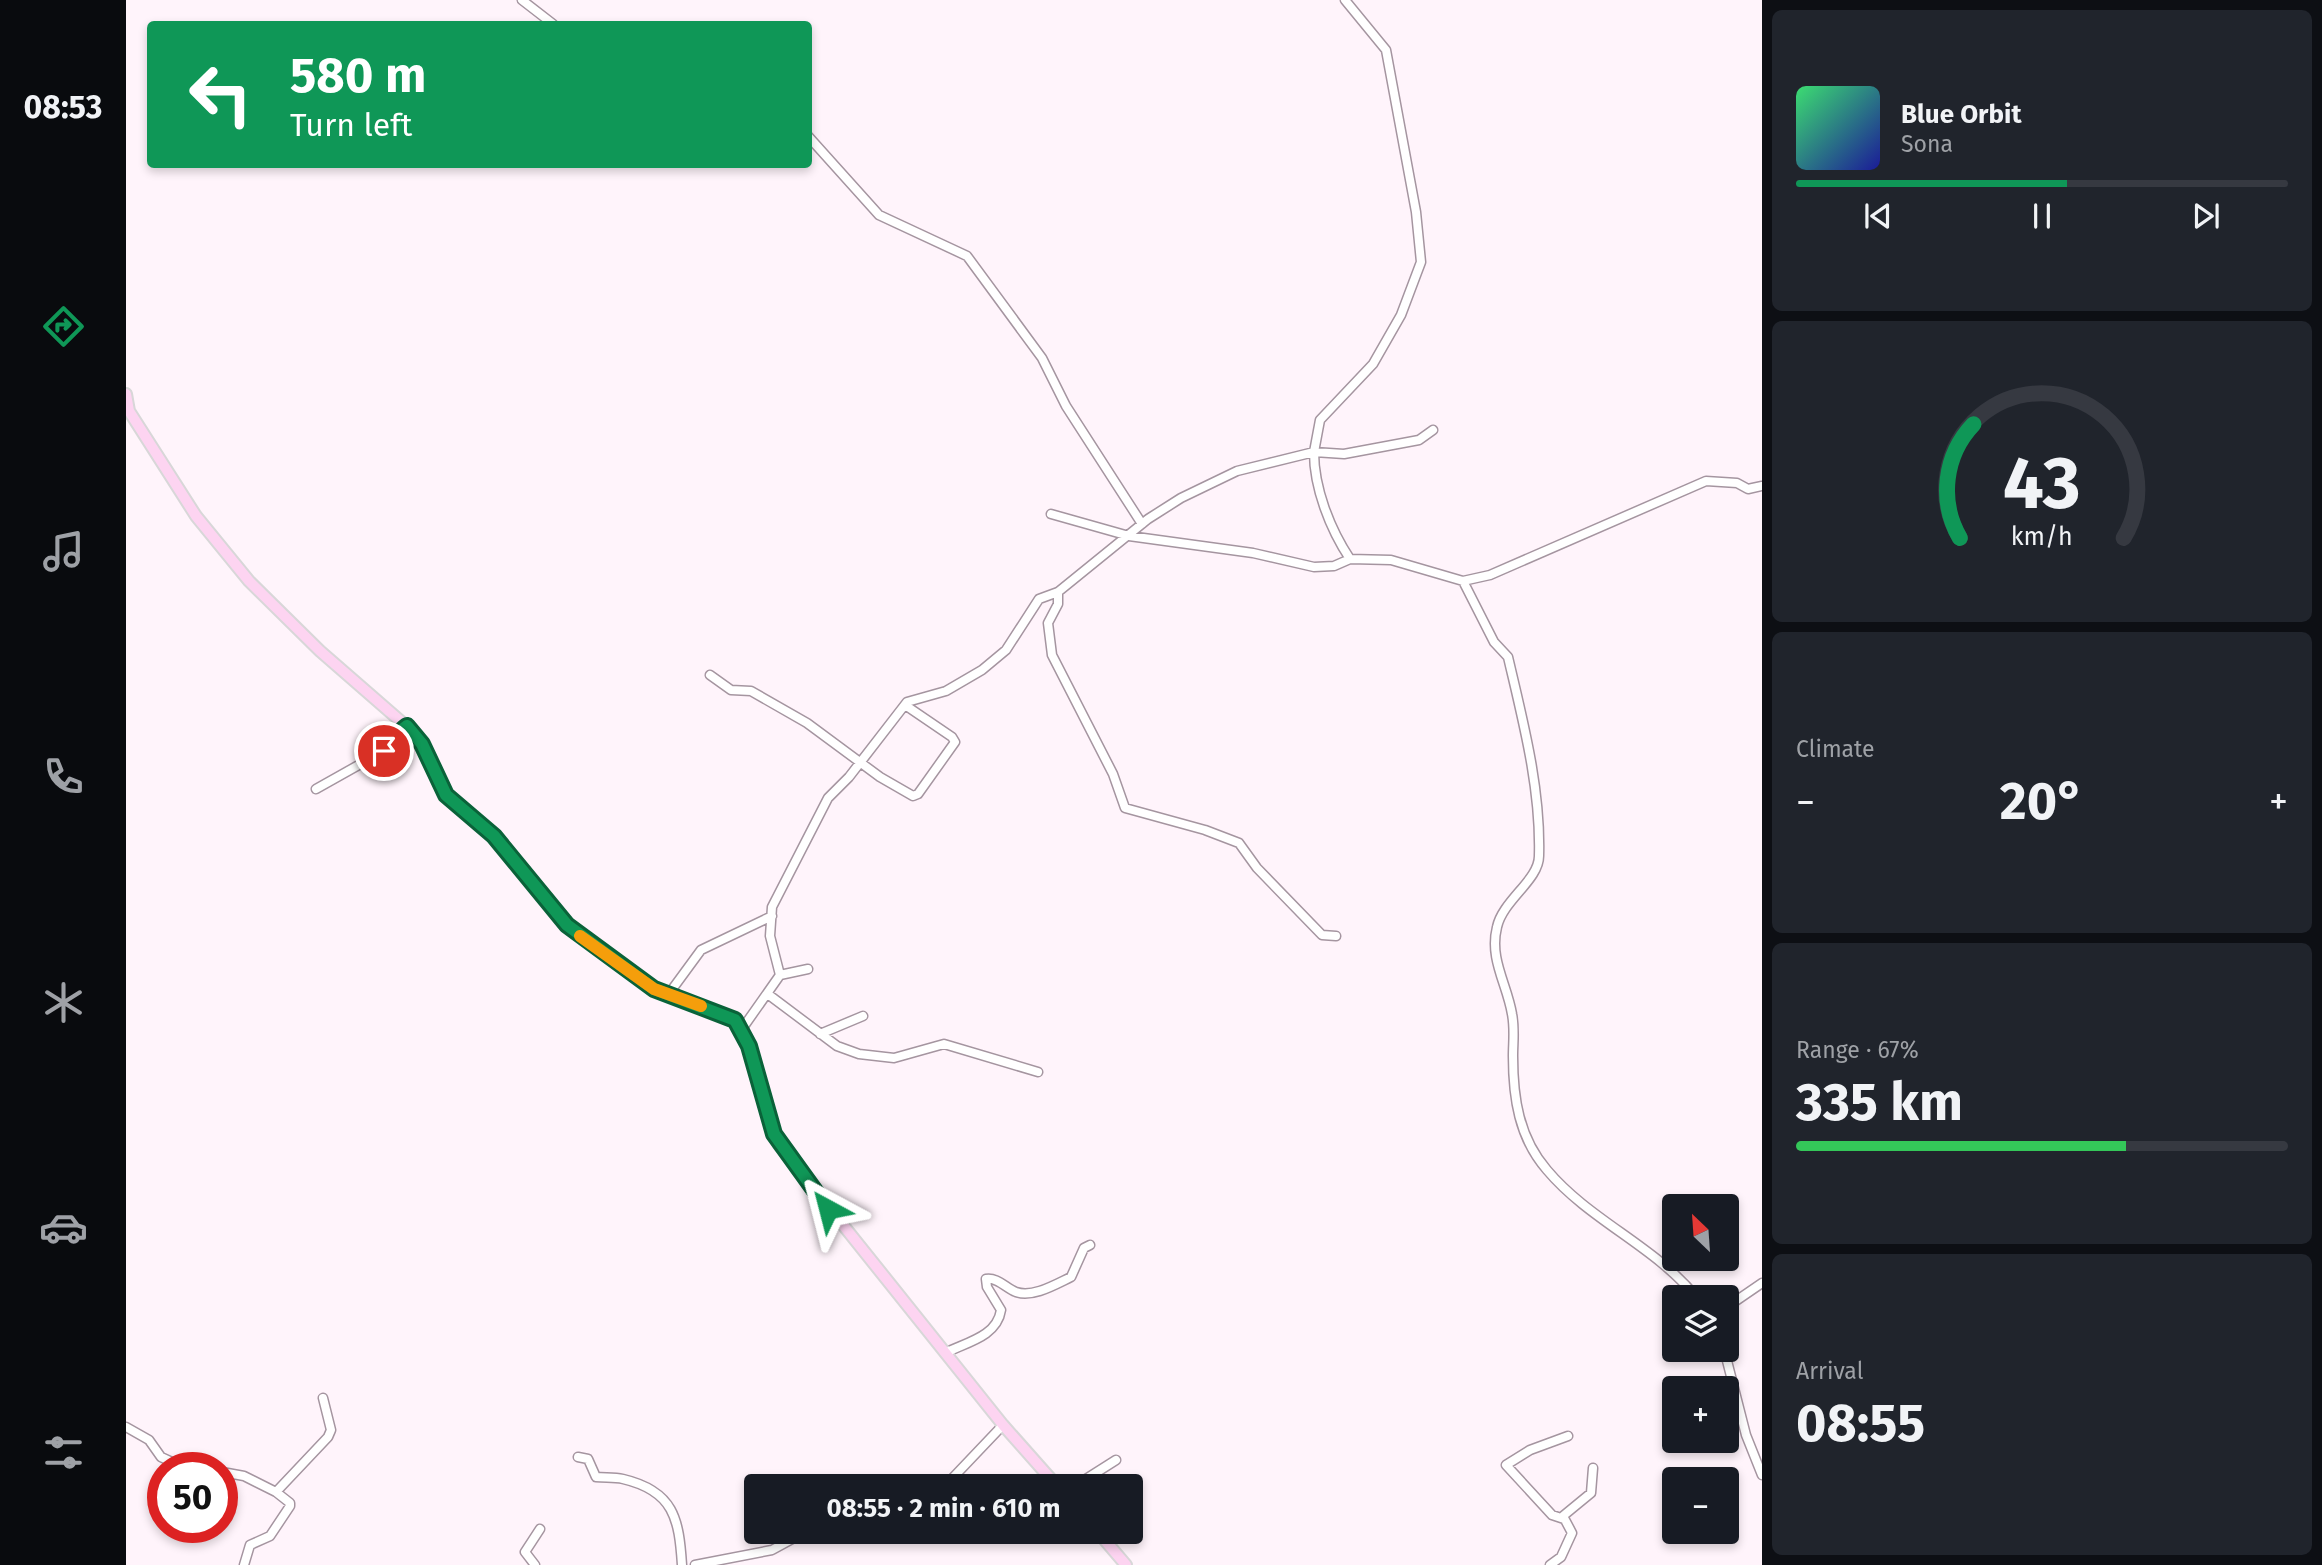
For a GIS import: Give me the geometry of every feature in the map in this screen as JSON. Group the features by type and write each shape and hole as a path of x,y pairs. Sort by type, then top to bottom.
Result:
{"main road":[{"path":"126,394 127,411 196,516 249,581 320,651 407,726 422,744 446,795 494,836 567,925 654,989 727,1015 742,1029 769,1121 779,1145 1003,1425 1046,1474"},
{"path":"1108,1544 1126,1565"}],"street":[{"path":"522,0 549,21"},
{"path":"1345,0 1386,50 1416,212 1421,262 1401,315 1373,365 1320,420 1314,469 1340,544 1350,559"},
{"path":"812,140 879,215 967,256 1042,358 1066,406 1142,524"},
{"path":"742,1029 769,995 780,975 770,936 772,907 828,798 905,705 946,691 982,670 1006,650 1039,599 1058,592 1142,524 1209,483 1237,471 1314,452 1344,454 1419,440 1433,430"},
{"path":"1051,514 1129,536 1254,553 1314,567 1334,566 1350,559 1391,560 1463,581 1509,568 1706,481 1737,483 1748,489 1762,486"},
{"path":"1463,581 1494,642 1508,657 1535,788 1540,858 1531,876 1501,911 1494,946 1512,1012 1514,1096 1525,1137 1547,1170 1581,1203 1680,1277 1686,1285"},
{"path":"1058,592 1058,604 1048,623 1052,655 1113,775 1125,808 1205,830 1239,843 1265,877 1322,935 1336,936"},
{"path":"710,675 731,690 751,691 807,723 908,795 918,793 955,740 905,705"},
{"path":"316,789 389,748 396,733 407,726"},
{"path":"668,995 701,950 772,916"},
{"path":"780,975 808,969"},
{"path":"769,995 837,1046 882,1059 944,1044 1038,1072"},
{"path":"820,1034 863,1016"},
{"path":"947,1352 989,1332 999,1319 1001,1310 987,1287 986,1279 991,1278 1016,1292 1033,1293 1071,1277 1084,1248 1090,1245"},
{"path":"1739,1299 1762,1283"},
{"path":"1727,1362 1746,1435 1762,1475"},
{"path":"276,1492 328,1437 331,1430 323,1398"},
{"path":"956,1474 1003,1425"},
{"path":"126,1427 149,1440 158,1452"},
{"path":"1550,1565 1561,1557 1572,1533 1564,1519 1552,1515 1506,1465 1530,1450 1568,1436"},
{"path":"578,1457 588,1459 596,1477 622,1478 665,1499 675,1516 682,1565"},
{"path":"1094,1474 1116,1461"},
{"path":"1564,1519 1564,1515 1591,1493 1593,1468"},
{"path":"238,1475 276,1492 290,1505 270,1536 250,1545 244,1565"},
{"path":"535,1565 525,1550 540,1529"},
{"path":"695,1565 772,1550 783,1544"}],"slow traffic":[{"path":"580,936 654,989 701,1006"}],"route":[{"path":"384,751 393,745 396,733 407,726 422,744 446,795 465,814 494,836 567,925 654,989 716,1010 735,1020 749,1046 769,1121 779,1145 828,1209"}]}
